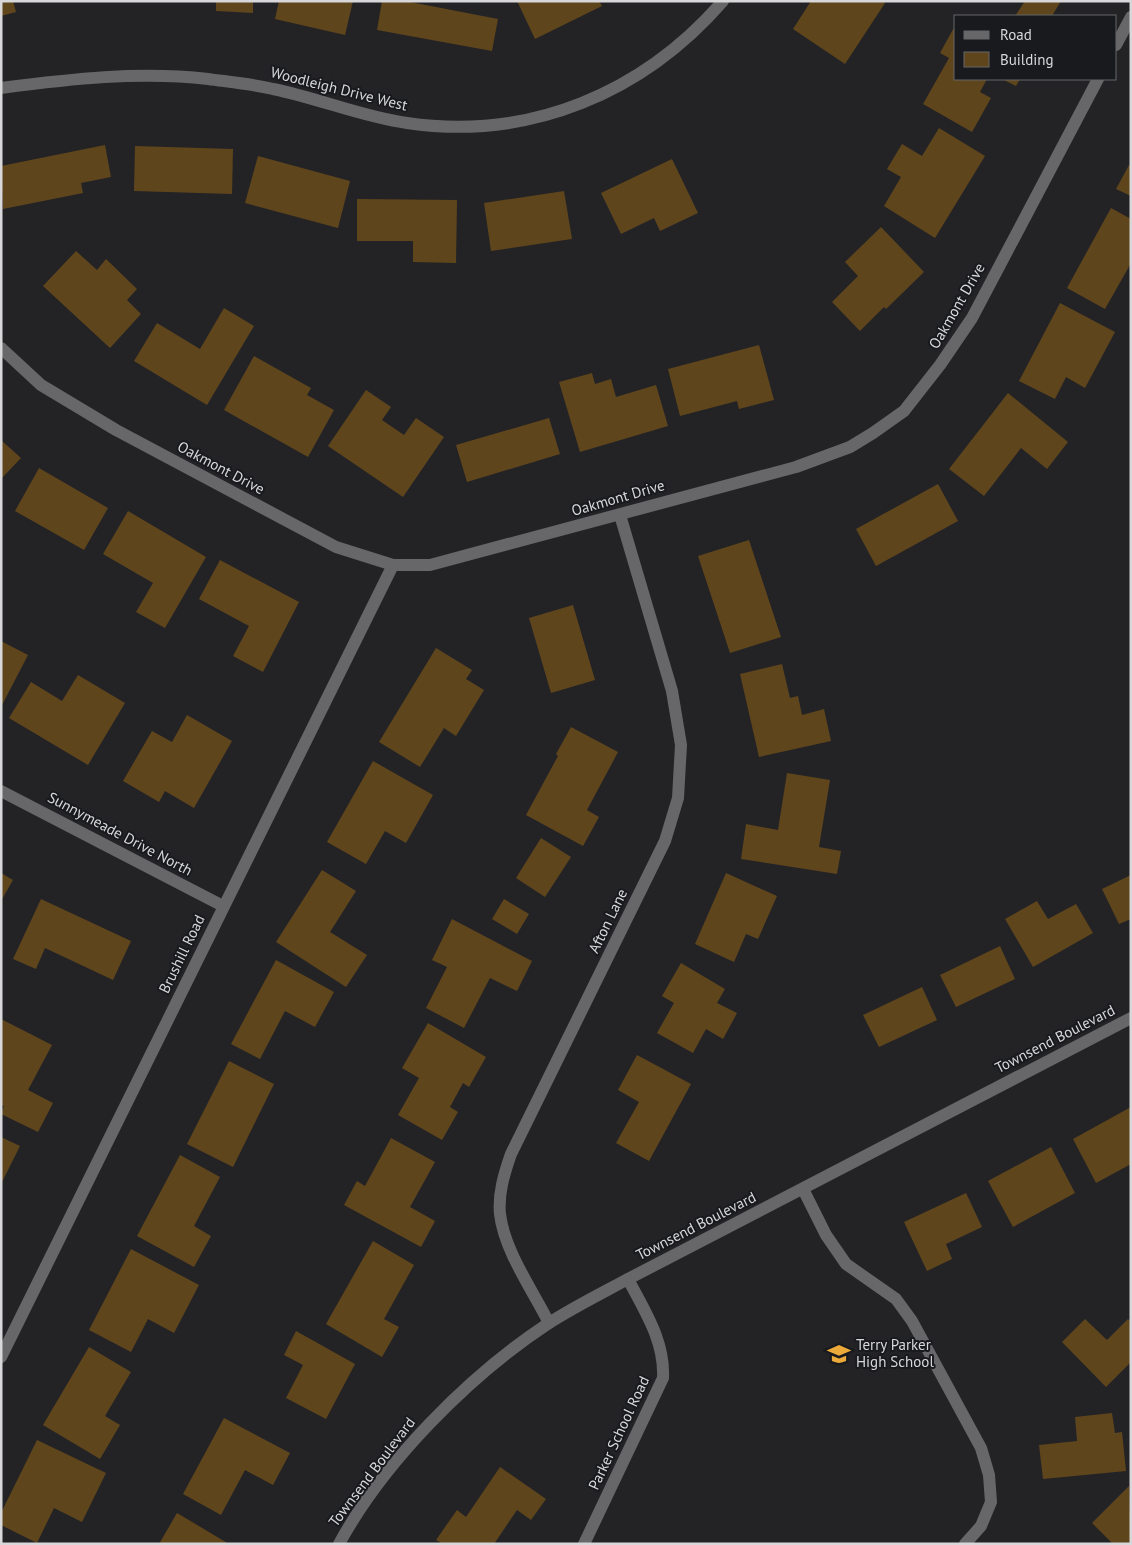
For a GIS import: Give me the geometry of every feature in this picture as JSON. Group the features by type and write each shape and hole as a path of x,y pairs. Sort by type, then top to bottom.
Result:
{"street":[{"name":"Woodleigh Drive West","path":"1,88 57,81 134,76 207,79 273,89 407,123 469,126 527,120 580,105 623,85 699,29 723,1"},
{"path":"1117,43 1131,17"},
{"name":"Oakmont Drive","path":"1,348 41,385 116,430 336,547 393,565 430,565 620,515 823,458 866,438 904,411 940,365 972,318 1097,80"},
{"name":"Afton Lane","path":"549,1323 510,1248 500,1215 502,1181 510,1154 666,841 678,798 681,745 672,691 620,515"},
{"name":"Brushill Road","path":"1,1357 393,565"},
{"name":"Sunnymeade Drive North","path":"1,791 223,906"},
{"name":"Townsend Boulevard","path":"339,1544 381,1482 433,1419 495,1363 549,1323 628,1279 1131,1018"},
{"path":"803,1189 826,1235 846,1264 896,1299 912,1321 981,1448 989,1475 991,1502 982,1526 965,1544"},
{"name":"Parker School Road","path":"584,1544 664,1378 664,1360 661,1348 651,1323 628,1279"}],"building":[{"path":"1,1 13,1 16,12 1,16"},
{"path":"216,1 253,1 253,13 216,11"},
{"path":"279,1 353,1 345,35 275,19"},
{"path":"382,1 405,1 498,19 492,51 377,30"},
{"path":"517,1 599,1 602,6 535,39"},
{"path":"811,1 882,1 885,3 845,64 793,29"},
{"path":"1025,1 1061,1 1053,15 1016,15"},
{"path":"954,28 954,80 986,80 980,92 991,98 972,132 923,104 949,58 940,53"},
{"path":"1004,80 1019,80 1016,86"},
{"path":"939,128 985,156 935,238 884,206 901,177 887,169 902,144 922,156"},
{"path":"105,145 111,177 81,183 83,193 3,209 1,166"},
{"path":"135,146 233,149 232,194 134,191"},
{"path":"258,156 350,181 338,228 245,203"},
{"path":"672,159 698,213 660,231 654,218 621,234 601,193"},
{"path":"1129,165 1131,166 1131,196 1116,189"},
{"path":"564,191 572,239 491,251 484,203"},
{"path":"357,199 457,200 456,263 413,262 413,241 357,241"},
{"path":"1111,208 1131,219 1131,263 1105,309 1067,288"},
{"path":"881,227 924,272 860,331 832,302 858,276 845,262"},
{"path":"76,251 97,270 106,259 137,289 127,300 141,314 110,348 43,286"},
{"path":"1060,303 1115,332 1085,388 1066,377 1055,399 1019,381"},
{"path":"224,308 254,326 207,405 134,361 157,323 200,349"},
{"path":"759,345 774,400 739,409 737,401 680,416 668,369"},
{"path":"254,356 311,388 307,395 334,410 308,457 224,410"},
{"path":"592,373 595,384 611,379 616,397 656,385 668,426 580,452 559,382"},
{"path":"366,390 391,407 382,420 404,435 416,418 444,437 403,497 328,446"},
{"path":"1008,393 1068,442 1047,469 1021,448 984,496 949,469"},
{"path":"549,418 560,454 467,482 456,445"},
{"path":"1,440 21,458 1,479"},
{"path":"39,468 108,508 84,550 15,511"},
{"path":"938,484 958,521 876,566 856,529"},
{"path":"128,511 206,557 165,628 136,612 153,583 103,554"},
{"path":"749,540 781,637 730,653 698,556"},
{"path":"220,560 299,602 263,672 233,656 249,626 199,599"},
{"path":"573,605 595,680 551,693 529,618"},
{"path":"1,641 28,655 1,707"},
{"path":"436,648 472,670 466,679 484,690 456,736 444,728 420,767 379,742"},
{"path":"782,664 790,698 798,696 802,715 824,709 831,741 759,757 740,674"},
{"path":"78,675 125,703 88,765 9,718 31,682 62,701"},
{"path":"187,715 232,741 194,808 165,791 159,802 123,781 152,731 172,742"},
{"path":"571,727 618,752 587,810 599,817 583,846 526,815 558,756 556,754"},
{"path":"373,761 433,795 406,843 385,831 366,864 327,842"},
{"path":"787,773 830,780 819,847 841,851 837,874 741,859 746,824 778,830"},
{"path":"541,838 571,857 545,897 516,878"},
{"path":"322,870 356,891 330,932 367,955 346,987 276,942"},
{"path":"1,873 13,880 1,901"},
{"path":"726,873 777,896 758,939 746,934 734,962 695,944"},
{"path":"1131,875 1131,919 1119,924 1102,889"},
{"path":"41,899 131,941 113,980 45,948 36,969 13,959"},
{"path":"504,899 529,914 517,934 492,919"},
{"path":"1037,901 1048,919 1076,904 1093,933 1033,967 1005,919"},
{"path":"452,919 532,961 517,991 490,978 464,1028 426,1008 447,967 432,960"},
{"path":"1000,946 1015,979 956,1007 940,975"},
{"path":"276,960 334,992 315,1027 285,1011 260,1059 231,1044"},
{"path":"681,963 725,989 717,1003 737,1013 723,1039 706,1029 693,1053 657,1033 674,1003 662,996"},
{"path":"922,987 937,1020 879,1047 863,1015"},
{"path":"1,1019 52,1045 28,1090 53,1103 38,1132 1,1114 4,1106 1,1105"},
{"path":"428,1023 486,1057 469,1087 463,1083 450,1107 458,1112 442,1140 398,1115 419,1078 402,1068"},
{"path":"637,1055 691,1084 649,1161 616,1143 639,1102 618,1090"},
{"path":"229,1061 274,1084 233,1167 187,1144"},
{"path":"1131,1107 1131,1164 1096,1183 1073,1139"},
{"path":"1,1137 20,1146 1,1184"},
{"path":"391,1138 435,1162 410,1207 435,1221 421,1247 344,1205 357,1181 365,1186"},
{"path":"1051,1147 1075,1193 1013,1227 988,1181"},
{"path":"180,1155 220,1177 194,1226 211,1236 194,1267 137,1236"},
{"path":"966,1193 982,1227 946,1244 952,1259 927,1271 904,1222"},
{"path":"373,1241 414,1265 384,1319 399,1327 382,1357 326,1324"},
{"path":"131,1249 199,1285 174,1333 148,1319 131,1352 89,1330"},
{"path":"1085,1319 1107,1340 1128,1319 1131,1322 1131,1362 1106,1387 1062,1342"},
{"path":"296,1331 355,1364 326,1419 286,1398 303,1365 284,1355"},
{"path":"89,1347 131,1372 105,1416 120,1425 100,1459 43,1425"},
{"path":"1112,1413 1115,1433 1122,1432 1126,1471 1043,1479 1039,1445 1077,1441 1075,1417"},
{"path":"224,1418 290,1453 273,1485 245,1470 221,1515 183,1494"},
{"path":"37,1440 106,1473 82,1522 54,1508 37,1543 1,1525 1,1513"},
{"path":"500,1467 546,1499 531,1520 517,1510 494,1544 443,1544 436,1540 457,1510 466,1517"},
{"path":"1129,1486 1131,1544 1113,1544 1092,1523"},
{"path":"177,1513 229,1544 159,1544"}],"place":[{"name":"Terry Parker High School","path":"839,1354"}]}
